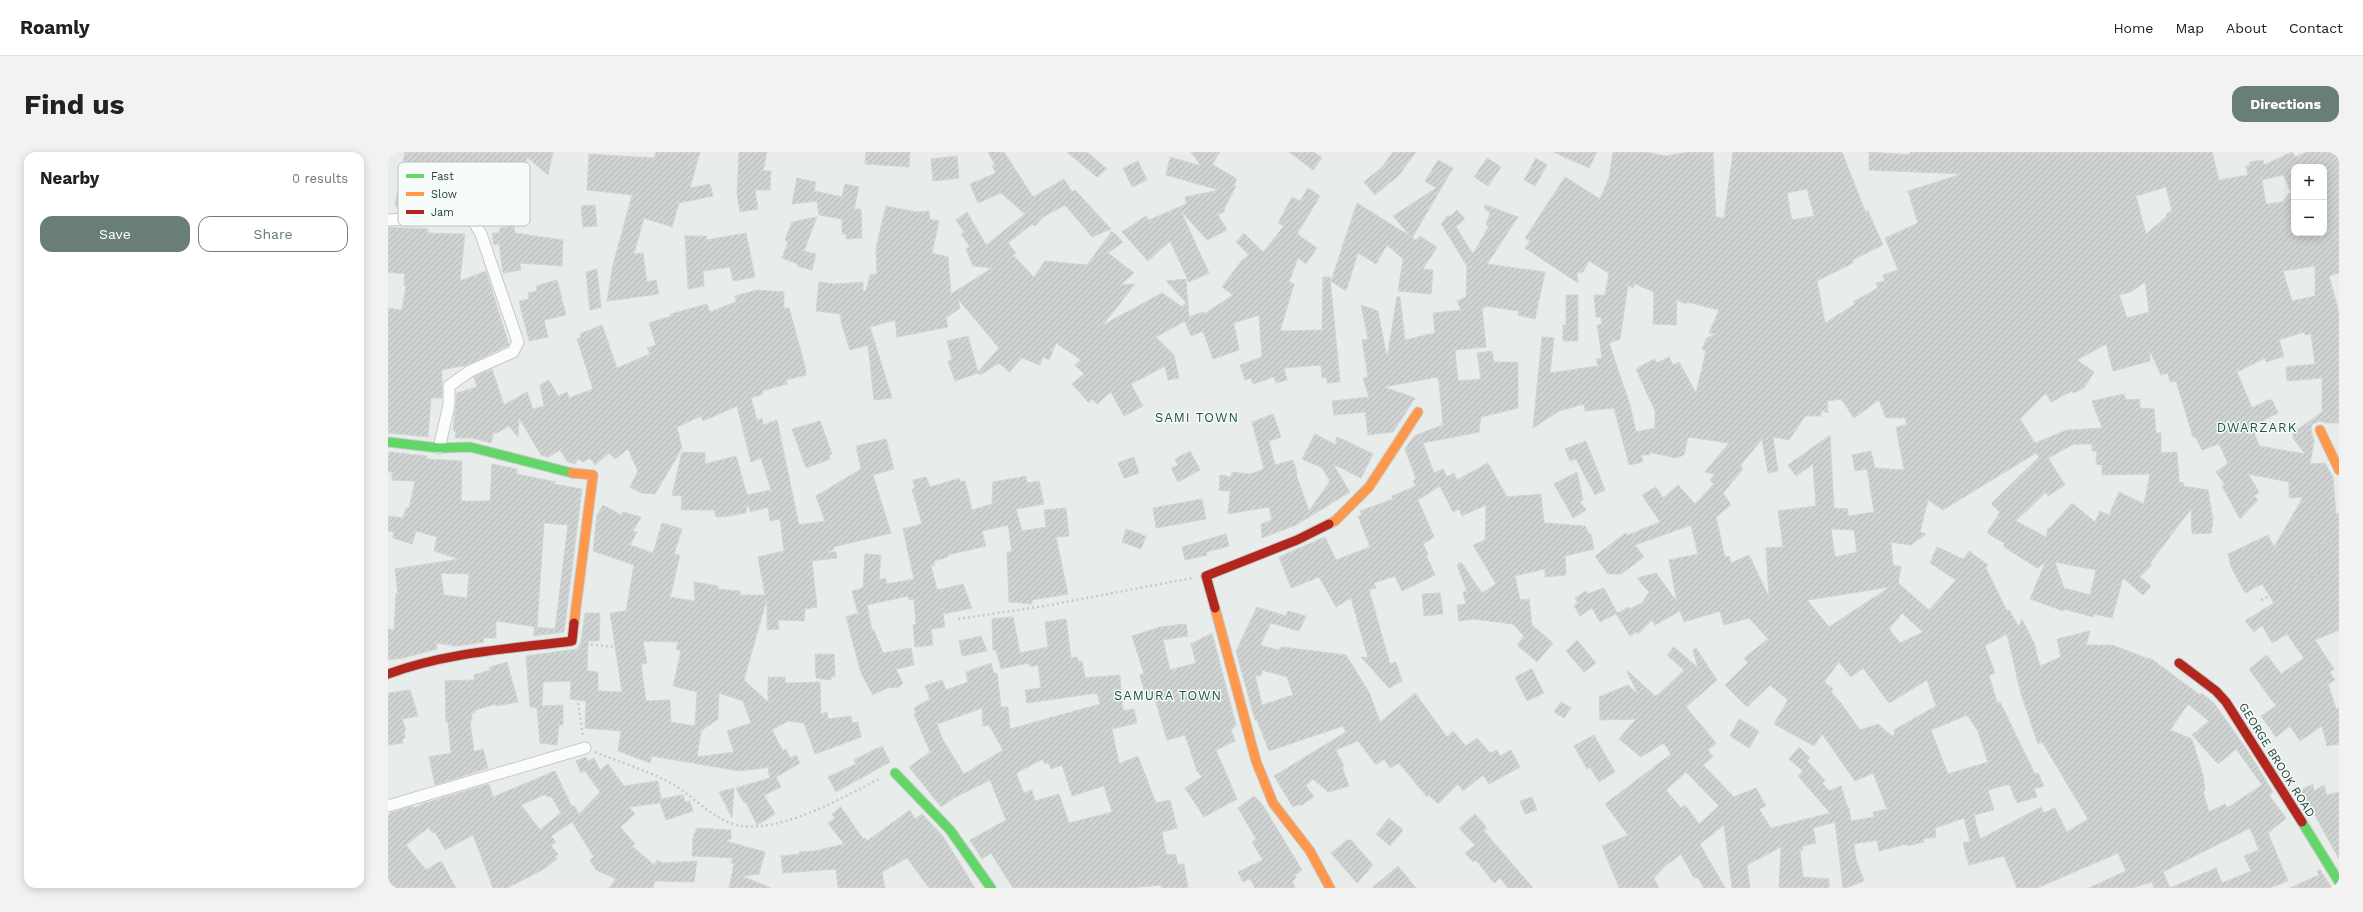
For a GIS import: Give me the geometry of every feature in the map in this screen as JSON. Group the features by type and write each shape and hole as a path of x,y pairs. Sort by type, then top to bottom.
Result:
{"street":[{"path":"388,220 398,219"},
{"path":"439,448 449,405 449,386 470,371 513,352 518,342 481,234 476,226"},
{"path":"1330,888 1310,850 1273,803 1256,761 1206,576 1297,540 1335,521 1369,487 1418,412"},
{"path":"2320,430 2339,470"},
{"path":"388,442 439,448 470,447 577,474 593,475 572,641 451,657 402,668 388,674"},
{"name":"GEORGE BROOK ROAD","path":"2179,663 2216,691 2226,702 2257,748 2339,882"},
{"path":"388,806 585,748"},
{"path":"895,773 950,830 991,888"}],"path":[{"path":"2261,600 2316,575 2320,570 2318,551 2321,545 2339,542"},
{"path":"958,619 1050,606 1206,576"},
{"path":"572,641 594,646 615,647"},
{"path":"578,703 585,748 669,782 730,823 750,826 778,823 808,814 885,776 895,773"}],"building":[{"path":"405,152 553,152 548,175 527,157 526,162 403,162"},
{"path":"656,152 700,152 690,188 710,184 713,196 679,203 672,227 644,218 634,254 643,253 647,282 656,280 659,294 607,301 613,265 632,195 587,190 589,154 654,158"},
{"path":"739,152 767,152 763,171 771,171 770,190 755,190 758,209 740,212 737,194"},
{"path":"866,152 910,152 909,167 865,164"},
{"path":"988,152 1004,152 1033,197 1064,179 1072,192 1075,190 1111,229 1092,237 1065,205 1043,217 1035,226 1032,224 1008,243 1016,253 1013,255 1034,277 1045,261 1087,265 1112,231 1123,242 1108,253 1134,273 1120,285 1135,284 1103,325 1162,293 1182,307 1186,302 1166,281 1186,279 1189,317 1203,312 1204,314 1233,295 1222,287 1242,260 1249,255 1236,242 1244,233 1263,252 1284,226 1278,223 1292,197 1300,201 1308,188 1320,196 1297,234 1317,248 1306,264 1298,258 1289,282 1294,284 1280,331 1322,330 1323,277 1330,277 1340,382 1327,383 1327,378 1322,378 1321,365 1284,368 1287,380 1276,383 1274,377 1253,384 1251,378 1245,380 1240,365 1262,357 1259,315 1234,323 1239,350 1213,359 1203,331 1191,336 1185,321 1156,337 1174,355 1179,378 1168,380 1165,366 1131,384 1143,406 1124,416 1111,392 1097,404 1092,399 1089,403 1072,384 1084,374 1075,365 1081,360 1056,343 1049,360 1043,357 1040,365 1022,358 1009,372 999,363 980,375 978,373 955,381 948,361 952,359 947,341 968,336 978,372 999,348 958,299 960,308 946,318 948,327 897,337 895,320 870,327 892,398 874,400 868,345 850,350 841,322 841,314 816,311 819,282 835,284 863,282 863,291 866,291 870,275 877,274 876,248 886,206 916,212 929,211 930,219 939,221 932,253 948,257 951,294 992,268 973,266 966,249 970,247 961,234 964,232 956,220 967,212 986,245 1025,214 1001,193 978,203 970,184 996,173 992,166 995,165"},
{"path":"1067,152 1087,152 1107,169 1097,177"},
{"path":"1191,152 1220,152 1212,164 1237,179 1233,187 1236,186 1224,209 1225,211 1218,215 1227,230 1207,240 1181,211 1209,273 1189,282 1170,241 1148,261 1122,232 1146,216 1149,220 1186,204 1185,197 1219,190 1166,175 1170,157 1201,166"},
{"path":"1289,152 1314,152 1322,158 1313,170"},
{"path":"1393,152 1416,152 1399,175 1375,195 1364,182 1383,166"},
{"path":"1553,152 1597,152 1589,168"},
{"path":"1613,152 1646,152 1665,156 1689,152 1713,152 1716,217 1724,218 1733,152 1842,152 1867,216 1867,209 1883,245 1852,260 1853,263 1817,281 1825,323 1855,304 1853,302 1878,288 1876,283 1885,281 1883,275 1898,270 1885,238 1918,223 1908,191 1962,174 1869,170 1869,152 1910,155 1910,152 2212,152 2219,180 2248,175 2246,166 2250,165 2249,162 2263,160 2264,165 2292,152 2295,157 2307,152 2339,152 2339,273 2329,276 2339,313 2339,423 2326,423 2320,421 2312,424 2311,430 2314,441 2310,464 2325,463 2333,477 2336,514 2339,513 2339,630 2315,640 2334,669 2330,672 2335,680 2328,684 2336,709 2339,708 2339,744 2327,746 2322,726 2300,741 2290,726 2276,737 2261,716 2276,706 2249,669 2267,655 2281,674 2304,658 2287,634 2272,643 2262,625 2254,632 2245,621 2274,603 2262,584 2245,593 2231,567 2228,554 2268,535 2274,547 2303,497 2289,498 2289,482 2248,474 2259,492 2254,496 2258,500 2240,519 2222,486 2225,485 2216,472 2228,463 2219,444 2202,450 2195,436 2193,437 2176,381 2170,382 2168,373 2161,375 2149,349 2150,361 2113,371 2106,344 2077,360 2094,372 2084,388 2073,393 2072,391 2051,402 2046,393 2020,419 2035,443 2067,430 2102,428 2092,401 2124,394 2126,400 2140,399 2140,408 2154,409 2156,433 2161,433 2161,453 2177,452 2179,482 2184,483 2183,486 2208,490 2213,520 2211,533 2192,534 2191,509 2150,563 2152,565 2140,577 2151,586 2143,595 2123,578 2112,618 2094,614 2093,617 2064,609 2063,611 2030,599 2045,563 2037,568 2004,547 2004,543 1987,533 2000,512 1991,504 2039,457 2036,453 1943,510 1928,500 1920,532 1926,534 1911,545 1891,542 1893,565 1901,567 1898,583 1929,610 1956,580 1930,563 1937,547 1963,559 1969,551 1988,565 1986,568 2007,611 2009,610 2019,627 2022,619 2034,643 2040,666 2061,657 2057,639 2090,631 2086,645 2112,645 2149,659 2150,658 2200,695 2201,693 2214,703 2249,753 2273,792 2269,795 2286,818 2268,833 2288,881 2270,888 2170,888 2154,888 2152,882 2133,888 2089,888 2126,871 2118,853 2037,888 2017,888 2004,856 1969,865 1963,843 1970,841 1964,818 1935,828 1936,837 1923,839 1924,842 1907,846 1906,844 1879,851 1877,840 1854,844 1856,859 1864,881 1846,888 1843,888 1835,822 1813,828 1816,843 1802,846 1803,850 1800,850 1803,877 1829,879 1829,888 1779,888 1781,847 1747,865 1750,888 1732,888 1724,825 1700,844 1725,888 1704,888 1697,877 1694,878 1681,854 1664,867 1654,878 1659,888 1619,888 1602,846 1628,835 1605,804 1671,754 1664,743 1641,757 1619,739 1636,719 1600,720 1599,697 1628,685 1639,695 1627,672 1628,671 1655,696 1659,694 1684,670 1667,655 1674,647 1698,668 1693,650 1696,648 1717,680 1686,707 1716,743 1708,750 1713,757 1703,765 1734,797 1756,788 1766,806 1759,809 1771,828 1830,813 1798,776 1803,771 1789,759 1799,747 1810,758 1807,761 1825,780 1822,783 1829,791 1841,786 1848,809 1849,808 1851,821 1874,817 1873,812 1887,809 1873,773 1855,781 1822,734 1814,746 1774,724 1788,700 1770,685 1747,707 1725,685 1748,663 1744,658 1768,639 1749,618 1724,625 1720,611 1684,622 1680,611 1655,625 1652,620 1638,634 1636,632 1630,636 1616,614 1628,607 1629,609 1642,603 1649,592 1637,578 1656,573 1677,602 1669,560 1698,554 1691,525 1635,545 1644,557 1621,574 1608,574 1595,556 1626,533 1628,535 1660,522 1642,495 1656,487 1663,498 1678,485 1695,504 1714,484 1710,480 1715,474 1705,472 1729,443 1688,437 1684,455 1676,458 1649,452 1651,455 1641,455 1643,462 1629,465 1614,408 1585,411 1584,404 1559,411 1533,428 1542,337 1554,338 1550,373 1598,366 1596,359 1602,358 1597,325 1602,324 1601,317 1596,317 1594,295 1605,295 1609,273 1589,261 1583,272 1577,273 1578,283 1525,248 1530,241 1525,238 1565,177 1600,199 1609,178","holes":["2283,175 2291,192 2282,202 2266,204 2262,180","2166,187 2172,211 2166,214 2167,216 2146,234 2136,196","1807,189 1814,216 1792,220 1787,193","2315,266 2315,296 2292,301 2283,271","2145,282 2149,312 2127,318 2119,295 2131,292","1635,284 1654,292 1653,324 1676,325 1677,300 1686,304 1687,302 1719,310 1709,333 1716,334 1707,338 1702,349 1706,351 1696,393 1679,362 1673,365 1669,357 1657,363 1654,359 1636,369 1655,411 1655,428 1636,432 1630,405 1609,343 1620,339 1628,285 1633,288","2304,332 2305,335 2311,334 2315,364 2286,367 2287,381 2322,378 2322,412 2293,433 2293,438 2305,454 2259,446 2252,426 2278,413 2272,400 2268,400 2252,408 2237,372 2265,358 2266,362 2284,356 2279,340","1841,399 1854,418 1879,400 1886,418 1906,418 1906,425 1896,427 1904,470 1875,468 1871,451 1852,455 1855,471 1867,469 1874,512 1848,516 1848,509 1834,508 1830,435 1788,465 1796,476 1813,464 1816,506 1778,511 1783,547 1766,548 1769,597 1749,555 1731,563 1729,556 1725,557 1716,517 1731,505 1723,493 1743,469 1740,466 1762,439 1768,473 1778,471 1773,437 1789,440 1805,416 1821,416 1821,410 1828,413 1827,401","2074,444 2092,444 2092,451 2097,451 2096,464 2102,465 2102,475 2150,474 2144,504 2119,492 2109,515 2100,511 2095,522 2072,503 2050,528 2048,528 2046,537 2016,521 2046,492 2048,496 2065,485 2048,458","1831,529 1854,530 1857,552 1835,557","2055,562 2096,570 2090,595 2064,588","1890,587 1829,627 1807,600","1902,613 1923,632 1900,643 1889,629","2007,634 2021,694 2038,744 2042,742 2088,819 2067,832 2055,808 2044,813 2041,807 1980,839 1974,815 1994,810 1988,790 2009,784 2017,803 2037,797 2034,789 2044,786 2038,773 2035,774 2000,702 1997,703 1989,675 1995,673 1985,646","1839,662 1851,677 1863,668 1889,703 1927,680 1936,706 1894,730 1895,733 1892,736 1878,724 1860,730 1841,703 1831,692 1833,689 1824,682","2188,704 2209,721 2192,735 2218,764 2236,749 2262,785 2227,808 2225,804 2209,812 2203,791 2205,790 2203,775 2192,739 2170,730","1967,715 1978,731 1988,762 1948,774 1931,730","1686,772 1719,806 1699,824 1685,805 1681,808 1666,790","2250,828 2259,850 2244,856 2251,871 2222,883 2216,868 2170,888 2163,872"]},
{"path":"957,156 959,178 933,181 931,159"},
{"path":"1487,158 1501,167 1488,186 1474,177"},
{"path":"1536,158 1547,165 1535,186 1524,180"},
{"path":"1438,160 1453,168 1412,238 1416,240 1420,236 1437,247 1423,269 1433,270 1431,294 1398,291 1403,259 1387,245 1376,264 1358,253 1346,291 1331,281 1357,203 1410,236 1393,216 1436,188 1425,181"},
{"path":"1138,161 1147,180 1132,187 1123,168"},
{"path":"797,178 816,182 814,191 842,197 845,184 859,187 854,209 861,209 862,238 846,239 846,234 842,234 842,219 819,215 817,201 792,204"},
{"path":"398,190 398,207 395,206"},
{"path":"595,205 597,226 583,227 581,206"},
{"path":"1486,205 1518,217 1487,264 1545,272 1535,319 1518,315 1519,311 1485,306 1485,308 1482,308 1486,347 1455,350 1458,381 1481,379 1477,353 1492,351 1494,362 1518,362 1518,408 1481,417 1479,432 1423,443 1434,473 1443,469 1447,477 1454,473 1457,480 1488,463 1507,497 1541,494 1544,523 1585,526 1589,534 1591,534 1594,549 1565,556 1566,575 1545,577 1545,569 1515,576 1520,600 1529,599 1532,625 1553,643 1537,662 1517,645 1524,636 1513,624 1473,619 1459,621 1457,605 1466,604 1463,592 1467,591 1457,565 1461,562 1482,593 1496,584 1473,545 1485,540 1486,505 1462,516 1459,509 1453,512 1440,486 1418,500 1434,537 1423,544 1435,575 1402,591 1395,576 1374,583 1376,588 1369,590 1390,664 1396,662 1402,681 1389,688 1361,657 1368,658 1351,598 1336,607 1319,577 1291,588 1279,557 1325,537 1336,560 1370,547 1358,516 1362,515 1360,511 1393,499 1392,496 1416,486 1413,481 1416,479 1405,449 1414,436 1443,425 1439,381 1437,377 1384,387 1415,398 1393,432 1368,435 1365,412 1334,415 1332,401 1369,397 1363,378 1368,377 1362,340 1368,339 1361,305 1378,311 1387,358 1397,297 1400,297 1405,340 1435,333 1433,313 1461,310 1457,301 1466,297 1467,266 1441,224 1448,215 1450,217 1457,210 1465,219 1456,227 1473,254 1489,226 1486,225 1490,213 1484,208"},
{"path":"817,217 804,251 816,254 812,270 797,266 798,264 782,258 788,242 785,240 792,222"},
{"path":"514,226 515,233 563,240 562,266 520,263 521,270 503,273 499,244 494,245 492,233 499,233 500,228"},
{"path":"388,227 428,229 428,233 465,234 460,281 486,271 509,345 467,365 442,370 442,398 431,398 428,437 388,433 388,308 402,310 406,286 404,285 405,274 388,272"},
{"path":"746,233 755,277 733,281 730,267 703,271 704,286 688,289 685,236 707,236 706,240"},
{"path":"597,269 601,307 590,310 586,272"},
{"path":"557,280 566,315 544,320 548,337 529,341 519,301 529,299 528,293 537,291 536,286"},
{"path":"757,290 784,292 784,308 789,308 806,370 806,375 786,380 787,384 762,391 763,394 751,398 757,420 762,418 763,425 777,420 799,525 825,521 816,496 861,469 856,446 886,439 894,469 873,475 891,533 833,547 834,549 826,552 836,552 837,558 812,561 817,607 805,609 804,621 778,620 779,629 767,630 767,598 744,680 768,702 768,677 785,677 785,683 820,682 821,714 827,712 828,719 851,716 852,723 858,722 861,737 815,754 804,723 788,721 772,730 783,751 786,749 790,758 796,755 800,763 776,777 781,787 764,795 775,814 757,825 746,802 744,803 736,788 770,778 768,768 771,767 739,771 652,756 650,763 618,751 621,731 585,728 586,701 570,699 571,681 543,682 542,706 563,705 563,725 559,725 557,745 540,743 537,708 530,707 526,656 577,649 581,643 585,613 600,613 599,641 588,641 587,671 598,672 598,691 622,692 610,613 626,611 634,565 593,551 597,515 603,505 621,515 623,512 641,517 633,531 637,532 630,545 653,553 662,523 682,529 674,554 680,555 670,597 695,601 694,582 718,586 718,589 740,591 740,595 765,595 758,557 784,551 780,519 770,521 768,507 750,512 749,506 747,506 746,513 721,517 716,517 714,510 681,510 682,496 672,495 682,452 705,453 705,464 736,456 747,495 771,490 761,458 751,462 737,406 703,421 701,416 677,427 682,448 655,494 641,493 630,487 638,471 628,449 615,459 609,453 595,465 590,458 583,462 578,459 575,464 568,462 560,450 548,457 541,455 519,418 518,437 509,426 497,433 493,433 491,443 472,438 455,438 456,431 453,431 457,393 477,387 474,377 492,369 504,405 527,392 533,409 544,406 540,385 549,380 558,396 567,392 569,398 593,389 577,339 581,338 580,334 602,325 617,368 650,354 647,348 656,345 649,323 671,316 671,314 707,304 710,312 736,302 735,296","holes":["643,641 678,642 676,649 681,651 673,686 697,692 695,726 671,722 670,700 646,701 641,664 647,663","719,693 743,701 751,723 727,731 734,752 697,757 701,731 718,719"]},
{"path":"1566,295 1578,295 1578,341 1563,341 1563,325 1566,325"},
{"path":"1273,414 1281,437 1269,441 1275,465 1293,460 1296,474 1309,511 1330,481 1322,468 1302,459 1315,434 1336,445 1336,437 1373,454 1361,478 1333,464 1350,492 1296,525 1262,538 1261,524 1272,520 1269,507 1228,514 1230,491 1219,490 1220,475 1231,477 1232,472 1250,474 1264,469 1252,422"},
{"path":"820,421 832,454 829,455 830,459 806,468 792,429"},
{"path":"1586,441 1605,490 1595,495 1576,459 1570,461 1565,449"},
{"path":"1190,451 1200,470 1178,482 1171,468 1178,465 1175,459"},
{"path":"388,452 427,456 426,459 462,461 461,501 490,501 492,464 517,469 517,474 556,482 553,484 582,489 564,632 533,636 535,627 555,629 568,525 544,523 537,627 496,621 496,638 483,638 484,642 457,646 436,643 437,649 403,658 388,660 388,629 394,630 396,593 398,594 395,569 459,559 434,551 437,537 416,531 412,544 393,538 394,532 388,531 388,516 403,518 406,508 409,508 415,481 392,480 392,472 388,472","holes":["441,573 469,574 467,598 444,595"]},
{"path":"1134,457 1139,473 1124,478 1118,463"},
{"path":"1577,472 1583,500 1580,502 1586,510 1573,518 1554,484"},
{"path":"1026,476 1027,483 1039,481 1044,504 1016,509 1022,531 1046,527 1044,510 1066,508 1069,536 1056,537 1068,594 1032,600 1032,604 1009,602 1007,552 1012,552 1008,525 982,531 986,546 948,555 948,557 934,561 935,565 931,566 937,590 963,584 972,608 943,614 945,627 931,629 933,645 915,647 913,625 916,624 914,599 909,600 908,596 867,605 872,630 874,630 883,653 911,648 914,665 896,669 903,683 899,687 887,688 873,695 861,673 846,617 858,613 852,591 863,588 865,554 881,555 879,580 885,578 887,584 914,579 903,529 922,524 912,489 915,489 913,480 926,477 930,487 960,478 960,482 965,481 972,510 992,504 993,482"},
{"path":"1202,499 1206,519 1156,528 1153,508"},
{"path":"1126,529 1146,536 1141,549 1122,542"},
{"path":"1226,534 1229,546 1206,552 1207,555 1185,560 1182,547"},
{"path":"1604,588 1617,613 1600,622 1592,608 1580,616 1574,606 1578,603 1575,598 1586,591 1587,594"},
{"path":"1440,593 1443,614 1424,616 1422,594"},
{"path":"1257,607 1286,616 1288,611 1306,616 1299,631 1271,623 1260,645 1278,650 1282,647 1346,655 1370,694 1380,722 1415,693 1447,737 1453,731 1466,746 1477,738 1490,753 1497,750 1500,756 1511,750 1520,767 1489,784 1483,775 1463,791 1458,784 1438,804 1429,795 1427,797 1399,763 1390,768 1384,759 1376,765 1358,741 1336,750 1344,766 1342,767 1349,786 1328,792 1313,779 1306,786 1314,797 1300,806 1299,804 1293,807 1274,776 1346,732 1343,726 1269,751 1257,720 1255,720 1236,651","holes":["1262,670 1287,677 1293,695 1262,705 1255,675 1261,676"]},
{"path":"1013,617 1020,653 1048,647 1045,622 1066,619 1071,658 1077,657 1078,661 1082,661 1085,678 1120,675 1123,711 1134,709 1137,723 1112,729 1119,764 1138,756 1156,803 1170,800 1177,828 1162,832 1166,854 1176,855 1178,865 1184,864 1188,888 1162,888 1161,885 1131,888 1013,888 991,853 982,859 970,840 1006,820 990,780 954,798 941,807 909,767 930,752 914,714 916,713 914,708 930,699 925,686 942,680 946,690 968,682 966,672 991,663 994,673 997,673 1001,707 1008,707 1010,729 1100,704 1097,693 1027,703 1025,690 1041,688 1038,665 1030,667 1029,663 1001,669 996,650 993,650 992,619","holes":["982,708 983,726 989,725 1003,750 964,774 942,738 937,724","1043,759 1045,764 1048,762 1051,769 1062,765 1072,796 1104,786 1112,812 1069,823 1059,794 1035,801 1032,790 1024,793 1016,773"]},
{"path":"1186,624 1188,636 1163,640 1170,670 1196,663 1191,644 1212,633 1236,725 1231,730 1235,741 1216,750 1237,799 1204,817 1185,788 1202,777 1197,771 1185,735 1167,740 1154,696 1146,698 1140,675 1144,674 1132,636 1160,627"},
{"path":"981,636 987,651 962,656 959,641"},
{"path":"1577,640 1596,663 1584,672 1566,651"},
{"path":"815,654 834,654 835,677 831,676 831,680 816,678"},
{"path":"507,662 518,702 496,706 496,704 475,710 475,713 472,713 472,721 470,721 474,752 483,749 488,768 435,785 429,757 451,753 448,722 446,722 445,681 475,680 474,675 490,670 490,667"},
{"path":"1532,669 1544,693 1527,701 1515,677"},
{"path":"410,690 418,716 402,719 406,730 404,730 405,738 402,739 403,743 388,745 388,693"},
{"path":"1561,702 1571,708 1564,718 1554,712"},
{"path":"1739,719 1759,731 1749,748 1730,736"},
{"path":"1594,735 1615,772 1599,782 1590,767 1587,769 1574,746"},
{"path":"882,746 890,762 836,792 828,777 856,764 854,760"},
{"path":"586,757 588,761 594,758 600,770 608,764 624,786 658,781 661,799 683,795 685,802 690,801 693,811 666,820 660,803 629,807 635,814 620,827 635,844 632,846 654,865 657,860 663,863 697,861 694,882 655,881 653,888 609,888 616,879 596,870 590,860 594,857 572,822 551,836 556,842 551,846 558,854 555,856 557,859 544,869 507,888 493,888 473,835 445,850 435,832 432,833 429,827 406,845 426,870 441,861 456,888 388,888 388,815 393,812 413,806 414,808 425,803 489,784 493,797 555,771 572,807 574,805 579,814 600,792 585,771 581,773 576,761","holes":["546,794 547,797 551,796 561,813 540,830 521,805"]},
{"path":"2313,784 2314,791 2324,785 2327,795 2339,792 2339,859 2301,790"},
{"path":"734,788 732,818 719,792"},
{"path":"1254,796 1262,804 1302,870 1295,875 1296,878 1292,881 1295,888 1255,888 1250,879 1243,882 1238,872 1263,860 1252,842 1256,839 1238,808"},
{"path":"1532,797 1537,810 1525,814 1520,801"},
{"path":"841,807 863,839 865,838 867,841 910,810 915,819 922,814 943,836 975,888 929,888 907,858 882,872 885,888 838,888 836,869 783,873 781,856 800,854 799,852 815,851 844,844 828,823 835,818 832,814"},
{"path":"1475,814 1487,828 1484,831 1533,888 1508,888 1500,878 1494,883 1476,860 1473,862 1465,853 1475,845 1459,828"},
{"path":"1389,818 1403,830 1390,846 1376,834"},
{"path":"697,828 731,830 731,839 726,841 765,852 759,874 742,876 771,888 729,888 734,864 731,863 733,858 692,856 693,838"},
{"path":"1347,840 1351,840 1373,865 1357,883 1331,853"},
{"path":"1398,866 1416,888 1372,888"},
{"path":"2320,870 2332,888 2290,888 2319,875 2317,871"}],"traffic: fast":[{"path":"388,442 439,448 470,447 572,473"},
{"path":"895,773 950,830 991,888"},
{"path":"2302,822 2339,882"}],"traffic: slow":[{"path":"1329,524 1335,521 1369,487 1418,412"},
{"path":"2320,430 2339,470"},
{"path":"572,473 593,475 574,623"},
{"path":"1215,608 1256,761 1273,803 1310,851 1330,888"}],"traffic: jam":[{"path":"1215,608 1206,576 1297,540 1329,524"},
{"path":"388,674 456,656 572,641 574,623"},
{"path":"2179,663 2216,691 2226,702 2302,822"}],"district":[{"name":"SAMI TOWN","path":"1197,417"},
{"name":"DWARZARK","path":"2257,427"},
{"name":"SAMURA TOWN","path":"1168,695"}]}
